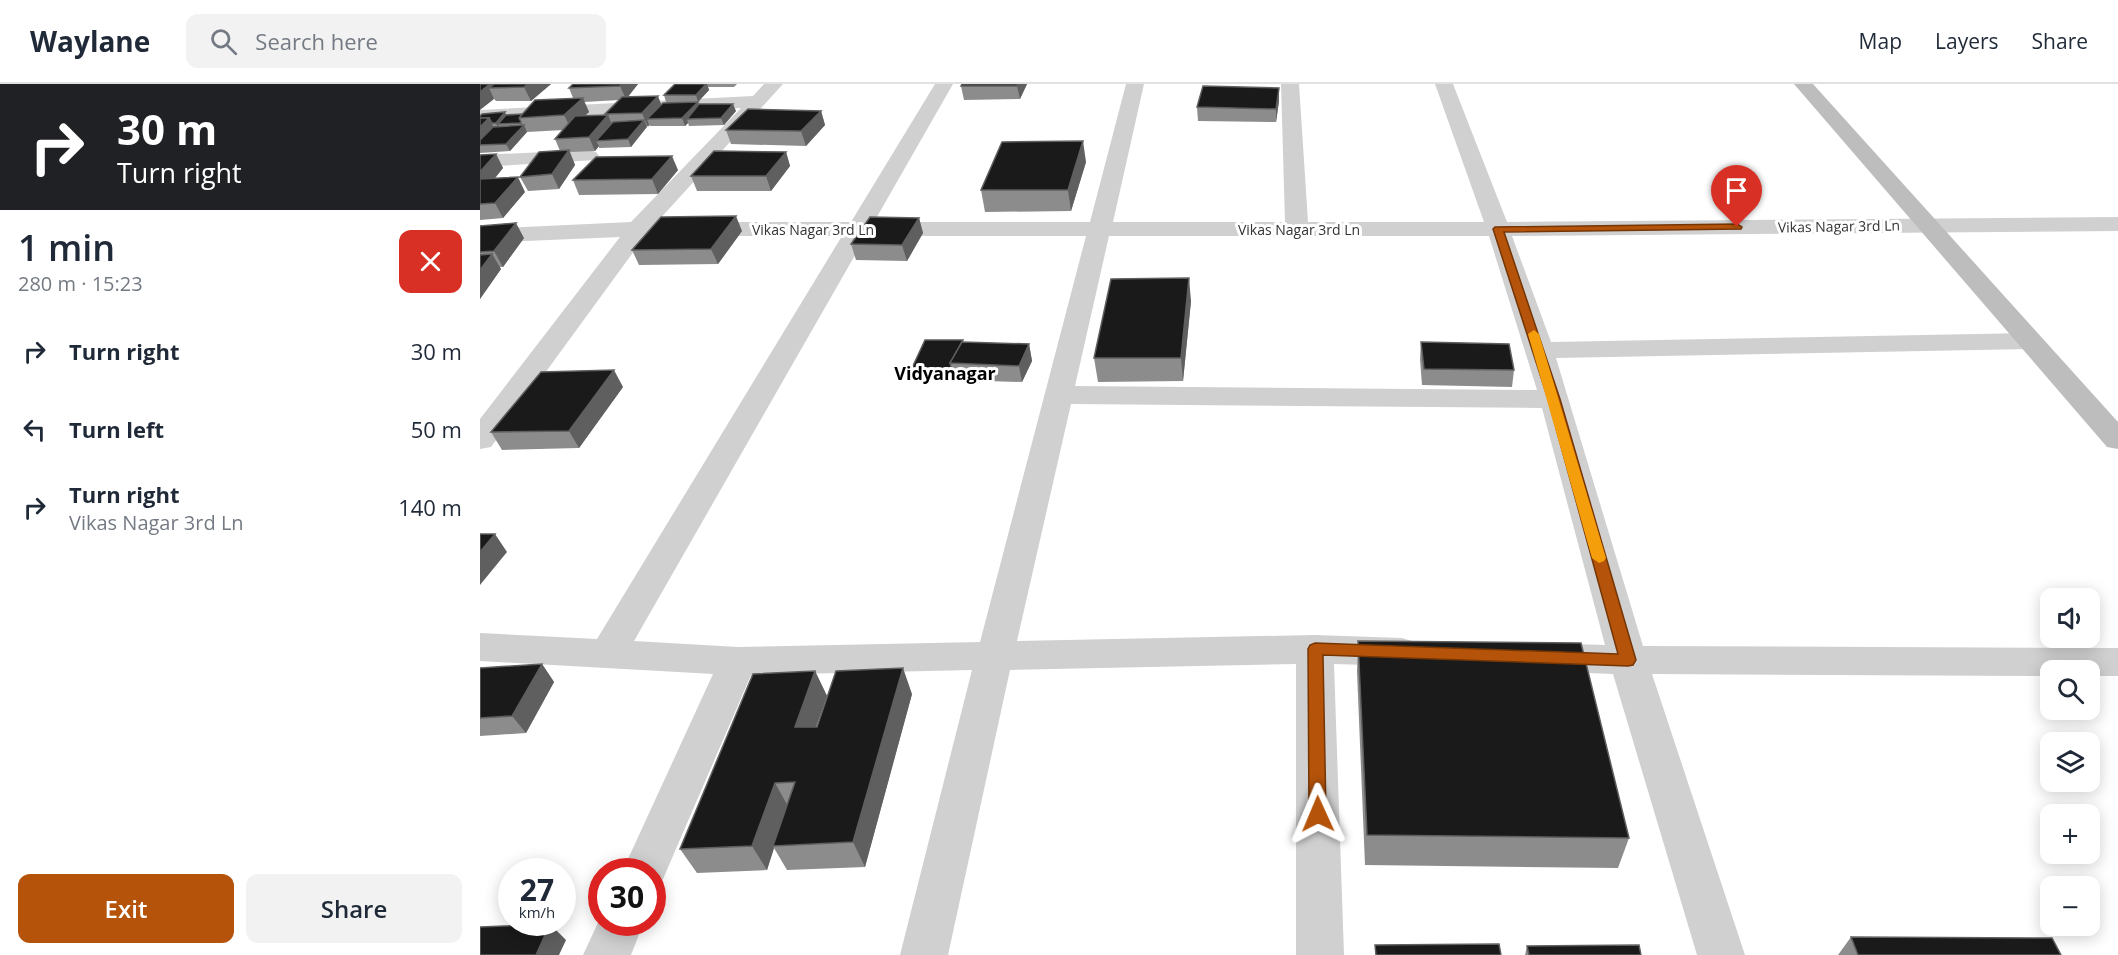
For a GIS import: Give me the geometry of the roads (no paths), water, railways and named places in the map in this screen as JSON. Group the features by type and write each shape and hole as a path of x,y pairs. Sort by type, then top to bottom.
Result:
{"street":[{"path":"608,653 944,84"},
{"path":"924,955 994,654 1060,395 1135,84"},
{"path":"1290,84 1297,229"},
{"path":"1444,84 1540,350 1628,660 1721,955"},
{"path":"1803,84 2118,440"},
{"path":"480,116 766,93"},
{"path":"480,440 638,229 766,93"},
{"path":"480,160 589,156"},
{"name":"Vikas Nagar 3rd Ln","path":"480,236 638,229 1498,229 2118,224"},
{"path":"1540,350 2029,341"},
{"path":"1060,395 1554,399"},
{"path":"480,647 738,661 1315,649 1431,653"},
{"path":"1315,649 1320,955"},
{"path":"1512,656 1628,660 2118,662"},
{"path":"650,858 738,661"},
{"path":"607,955 615,936"}],"district":[{"name":"Vidyanagar","path":"945,373"}]}
